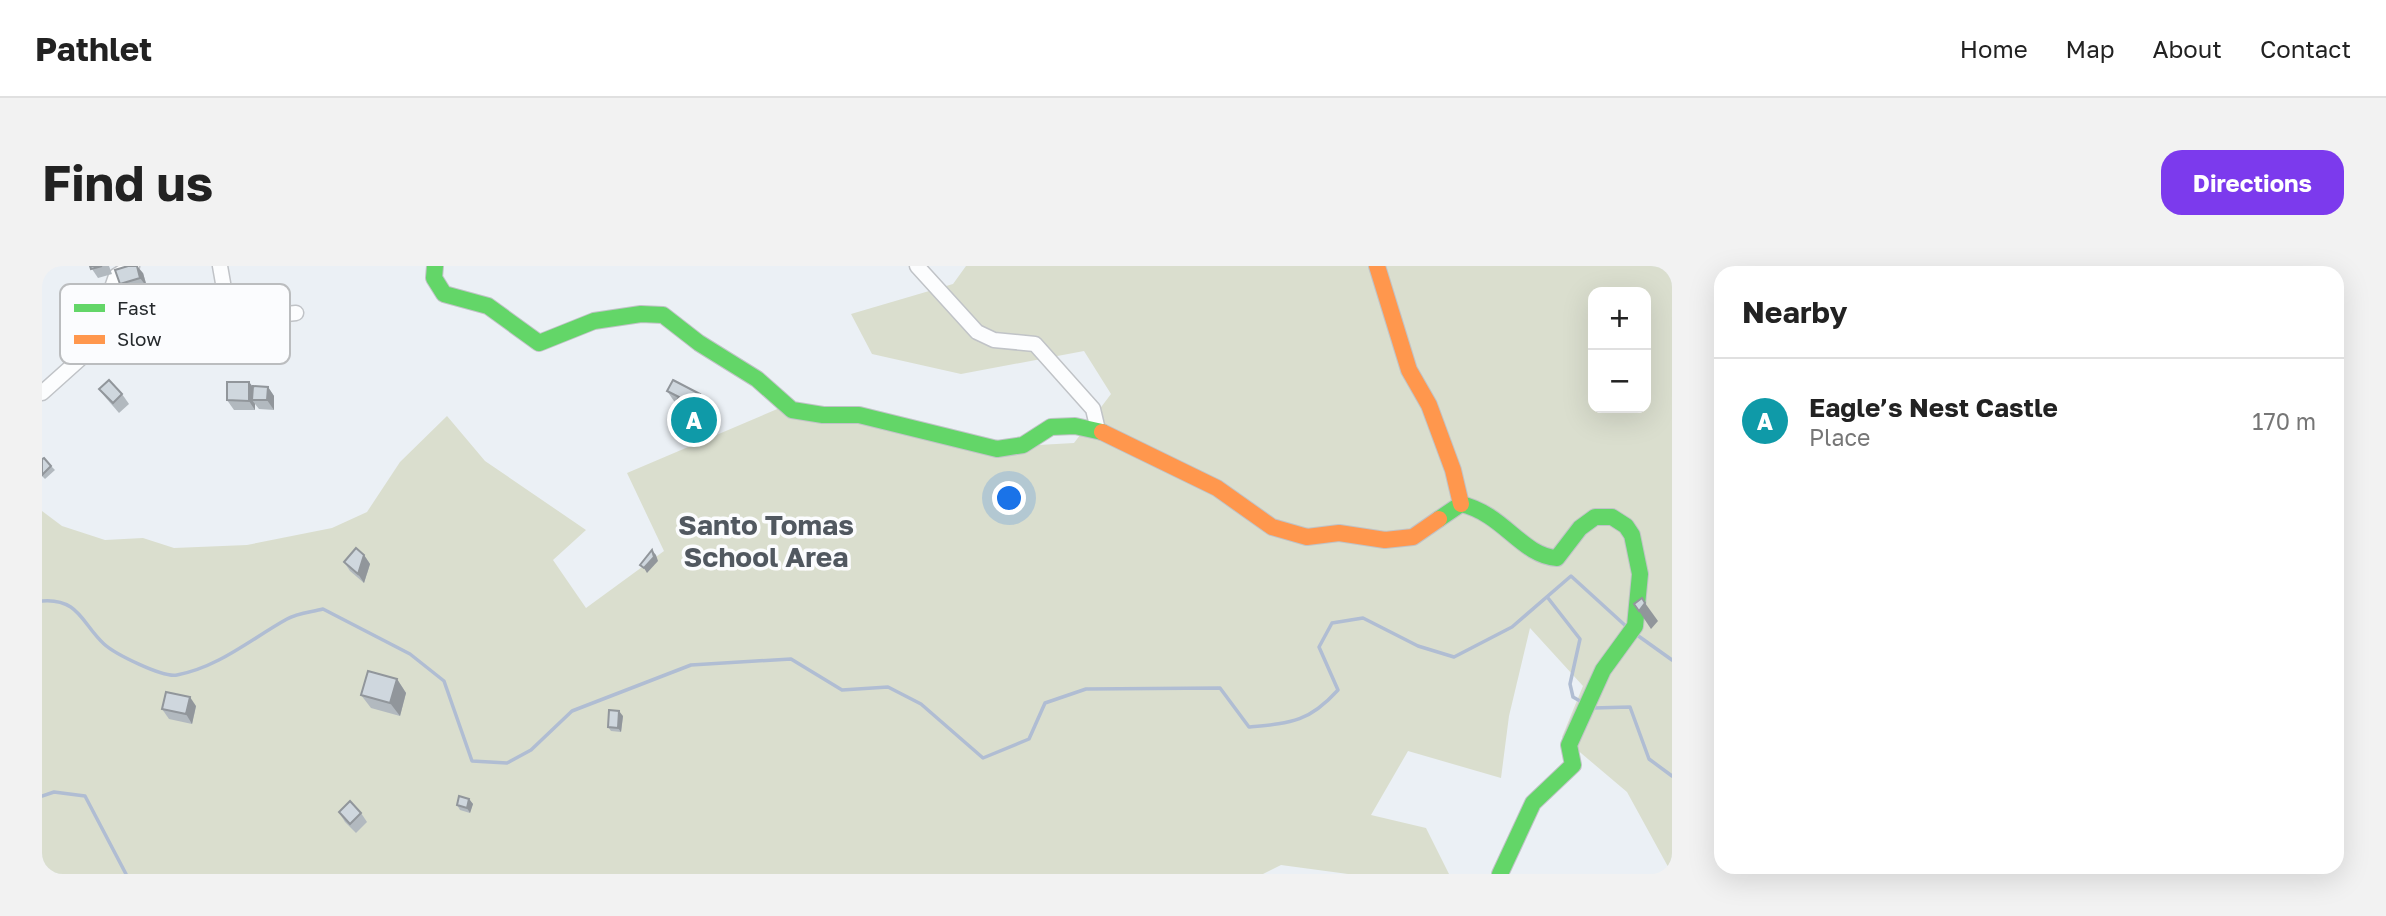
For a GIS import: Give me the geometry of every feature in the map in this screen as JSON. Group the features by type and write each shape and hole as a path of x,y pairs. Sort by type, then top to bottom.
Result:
{"street":[{"path":"113,284 116,276 132,266"},
{"path":"220,266 223,284"},
{"path":"435,266 434,278 444,294 488,306 540,343 594,321 640,314 663,315 699,342 758,379 792,410 806,414 859,415 997,449 1023,445 1051,427 1075,426 1098,430 1217,488 1251,515 1286,533 1307,537 1351,534 1402,539 1413,537 1461,504 1480,508 1500,520 1518,538 1547,559 1557,558 1580,528 1595,517 1612,517 1626,526 1632,535 1639,561 1632,631 1602,670 1569,745 1573,765 1569,772 1533,803 1523,819 1500,874"},
{"path":"917,266 976,332 994,340 1035,344 1093,409 1098,430"},
{"path":"1377,266 1409,370 1429,405 1454,470 1461,504"},
{"path":"290,314 296,313"},
{"path":"42,393 74,364"}],"green space":[{"path":"966,266 1672,266 1672,874 1627,792 1562,737 1583,686 1530,628 1509,716 1501,778 1408,751 1371,815 1426,828 1449,874 1348,874 1281,865 1263,874 42,874 42,511 62,526 105,540 143,538 174,548 247,545 332,528 367,512 400,462 447,416 485,461 586,530 553,560 586,608 664,551 627,473 789,404 1005,447 1074,443 1111,394 1084,351 961,374 872,354 851,314 953,284"}],"building":[{"path":"137,266 140,278 120,284 115,270"},
{"path":"109,380 122,394 113,403 99,389"},
{"path":"673,380 700,394 686,423 670,416 679,397 667,391"},
{"path":"227,382 249,382 249,401 227,400"},
{"path":"253,386 268,387 267,400 252,400"},
{"path":"42,459 51,466 42,475"},
{"path":"356,548 364,555 358,574 344,562"},
{"path":"652,550 654,557 644,568 640,565"},
{"path":"1642,598 1645,603 1639,611 1634,604"},
{"path":"368,671 397,679 390,703 361,695"},
{"path":"166,692 190,697 186,714 162,709"},
{"path":"609,710 619,711 618,728 608,727"},
{"path":"459,796 469,799 467,808 457,805"},
{"path":"350,801 361,813 350,824 339,812"}],"waterway":[{"path":"42,601 54,601 72,608 104,644 128,659 170,675 207,666 291,617 323,609 410,654 444,681 472,761 507,763 531,750 572,711 691,665 791,659 842,690 888,687 921,704 983,758 1029,739 1045,703 1086,689 1220,688 1249,727 1299,719 1318,709 1338,690 1319,647 1332,623 1363,618 1418,646 1454,657 1512,627 1571,576 1628,628"},
{"path":"1548,598 1580,639 1570,684 1573,697 1580,701"},
{"path":"1637,635 1672,660"},
{"path":"1593,708 1630,707 1649,759 1672,776"},
{"path":"42,796 54,792 85,796 126,874"}],"traffic: fast":[{"path":"435,266 434,278 444,294 488,306 539,343 594,321 641,314 663,315 699,343 757,379 792,410 823,415 859,415 997,449 1023,445 1051,427 1075,426 1102,432"},
{"path":"1439,519 1461,504 1489,516 1533,550 1557,558 1580,528 1595,517 1612,517 1626,526 1632,535 1640,574 1635,626 1603,670 1569,745 1573,765 1533,803 1500,874"}],"traffic: slow":[{"path":"1377,266 1409,370 1429,405 1453,470 1461,504"},
{"path":"1102,432 1217,488 1272,527 1307,537 1339,533 1385,540 1413,537 1439,519"}],"place":[{"name":"Eagle’s Nest Castle","path":"694,420"}],"district":[{"name":"Santo Tomas School Area","path":"766,541"}]}
